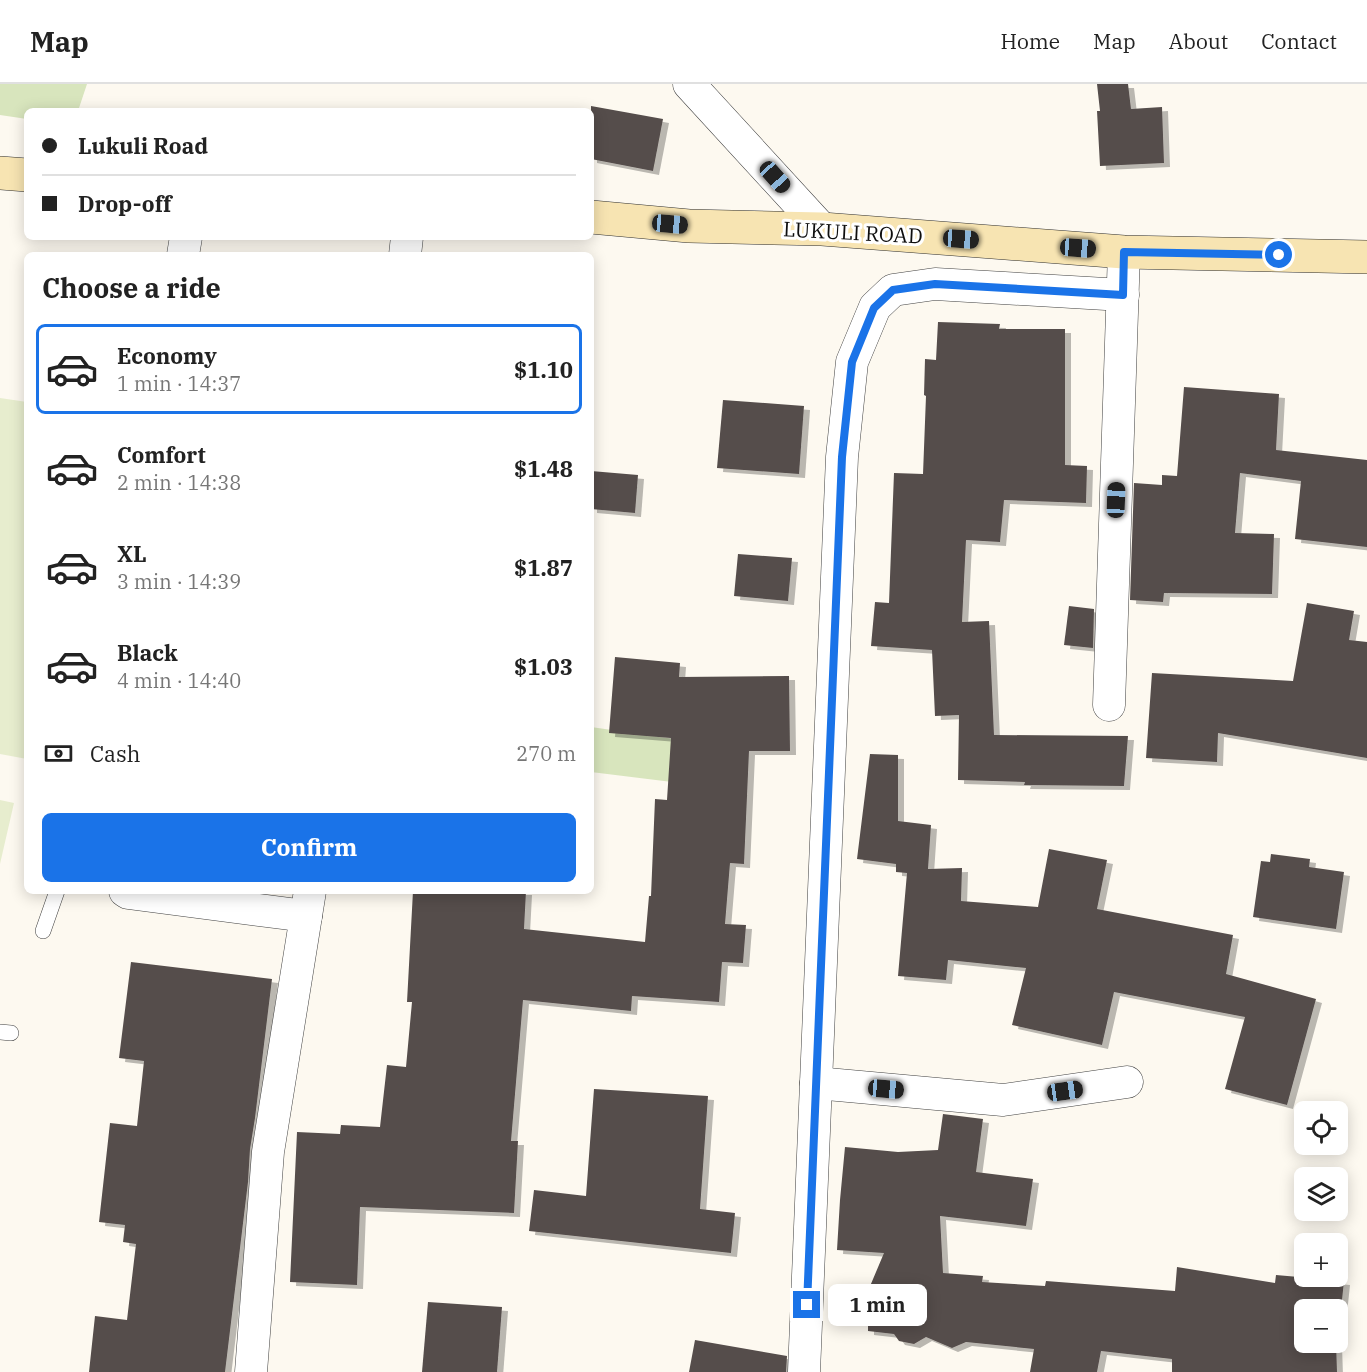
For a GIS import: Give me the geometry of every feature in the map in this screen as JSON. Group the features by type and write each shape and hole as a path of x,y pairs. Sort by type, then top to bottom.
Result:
{"street":[{"path":"689,84 822,229"},
{"path":"0,173 24,175"},
{"name":"LUKULI ROAD","path":"594,217 689,226 822,229 1124,252 1367,257"},
{"path":"1109,705 1124,252"},
{"path":"804,1372 842,457 852,362 874,308 893,290 935,284 1123,295"},
{"path":"144,894 308,904 268,1152 251,1372"},
{"path":"816,1083 1003,1100 1127,1082"}],"lane":[{"path":"43,931 56,894"}],"green space":[{"path":"0,84 87,84 79,108 24,108 24,119 0,115"},
{"path":"0,398 24,402 24,758 0,754"},
{"path":"594,727 674,739 672,782 594,772"},
{"path":"0,800 14,803 0,864"}],"building":[{"path":"1097,84 1128,84 1131,109 1162,107 1164,163 1100,166 1097,111 1100,111"},
{"path":"591,106 663,119 653,171 594,160 594,108"},
{"path":"938,322 1000,324 999,329 1065,329 1065,465 1087,466 1086,503 1004,500 1000,542 966,540 962,622 989,621 994,735 1128,736 1124,786 1024,785 1025,782 958,780 959,715 935,716 932,650 871,646 875,602 889,603 894,473 923,474 925,359 936,360"},
{"path":"1184,387 1279,394 1276,450 1367,460 1367,547 1295,539 1301,481 1240,473 1235,533 1274,534 1272,594 1164,593 1163,602 1130,600 1134,483 1162,485 1162,475 1177,476"},
{"path":"723,400 804,406 799,474 717,468"},
{"path":"594,471 638,475 635,513 594,509"},
{"path":"738,554 792,558 788,601 734,596"},
{"path":"1307,603 1354,611 1349,640 1367,642 1367,758 1218,733 1217,762 1146,758 1152,673 1293,681"},
{"path":"1069,606 1094,609 1093,648 1064,645"},
{"path":"615,657 680,663 679,677 789,676 790,751 749,751 744,864 730,863 725,924 746,925 743,963 722,962 719,1002 632,996 631,1011 523,1000 511,1141 518,1141 514,1213 360,1207 357,1285 290,1282 297,1132 340,1134 341,1125 380,1127 387,1065 406,1067 412,1002 407,1002 413,894 526,894 524,929 645,942 649,896 651,896 655,799 667,800 671,738 609,733"},
{"path":"870,754 898,755 898,821 931,825 928,869 962,868 961,901 1038,907 1049,849 1107,860 1097,909 1233,935 1226,974 1316,999 1287,1105 1225,1089 1245,1017 1114,992 1102,1045 1012,1025 1026,968 948,960 946,980 898,976 907,873 896,872 896,864 857,859"},
{"path":"1271,854 1310,859 1309,867 1344,872 1336,929 1253,917 1261,861 1270,862"},
{"path":"131,962 272,979 225,1372 89,1372 95,1316 127,1320 136,1244 123,1242 125,1225 99,1222 110,1123 137,1126 144,1061 119,1058"},
{"path":"594,1089 708,1096 700,1209 735,1213 731,1253 529,1231 534,1190 586,1196"},
{"path":"943,1114 983,1119 976,1172 1033,1179 1026,1226 940,1216 943,1273 983,1276 982,1282 1045,1286 1046,1281 1175,1291 1177,1267 1275,1283 1276,1275 1294,1277 1294,1287 1343,1287 1342,1299 1294,1299 1294,1353 1336,1353 1337,1372 1172,1372 1172,1359 1101,1351 1097,1372 1030,1372 1034,1349 966,1342 952,1348 926,1337 914,1344 899,1341 894,1334 868,1331 868,1291 884,1253 837,1250 845,1147 898,1152 938,1150"},
{"path":"428,1302 502,1307 497,1372 422,1372"},
{"path":"695,1340 787,1356 786,1372 689,1372"}],"route":[{"path":"807,1305 842,457 852,362 874,308 893,290 935,284 1123,295 1124,252 1279,255"}]}
